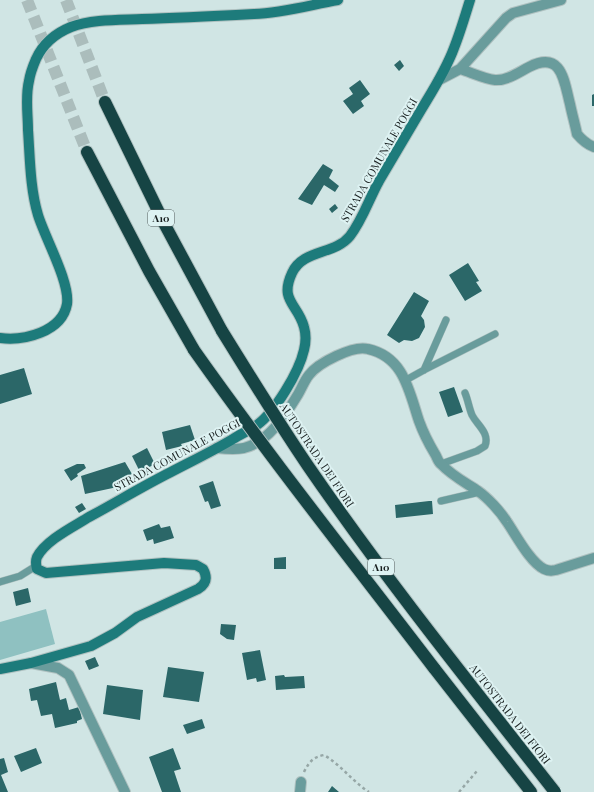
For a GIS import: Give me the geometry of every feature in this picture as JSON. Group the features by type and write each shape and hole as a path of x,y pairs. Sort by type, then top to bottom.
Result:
{"highway":[{"name":"AUTOSTRADA DEI FIORI","path":"106,102 165,225 222,331 307,465 352,529 555,792"},
{"name":"A10","path":"87,152 148,271 194,350 291,483 531,792"}],"main road":[{"path":"0,338 23,338 44,331 60,320 64,314 67,302 66,292 58,265 38,215 30,168 28,114 29,81 42,48 53,36 61,31 82,23 256,14 338,0"},
{"name":"STRADA COMUNALE POGGI","path":"36,566 36,558 42,550 50,542 72,527 258,425 270,413 282,397 305,349 306,337 303,324 287,293 287,287 293,270 300,262 310,256 338,246 349,238 362,218 373,191 439,80 454,49 470,0"},
{"path":"0,669 31,663 91,646 115,632 137,616 198,589 205,582 206,578 203,569 196,564 164,563 55,573 46,573 41,571 36,566"}],"street":[{"path":"439,80 460,69 506,18 513,13 561,0"},
{"path":"460,69 496,80 504,79 538,62 546,62 556,65 560,69 565,81 577,134 583,141 594,147"},
{"path":"217,448 242,448 251,446 276,426 288,411 309,374 341,353 354,349 367,348 389,359 406,380 420,423 430,446 441,464 480,492 506,521 522,545 536,562 544,569 550,571 594,558"},
{"path":"31,663 58,668 70,675 125,792"}],"lane":[{"path":"424,370 446,320"},
{"path":"406,380 495,334"},
{"path":"441,464 477,451 485,446 487,441 480,425 473,416 465,393"},
{"path":"441,501 480,492"},
{"path":"0,582 20,576 36,566"}],"path":[{"path":"300,787 304,772 311,761 324,755 330,758 358,785 368,792"},
{"path":"459,792 477,770"}],"shaded area":[{"path":"46,609 55,644 0,660 0,622"}],"building":[{"path":"400,60 404,66 399,71 394,65"},
{"path":"360,80 370,94 361,101 364,106 353,114 343,101 353,94 349,88"},
{"path":"594,94 594,106 592,106 592,95"},
{"path":"323,164 333,170 329,178 339,186 335,192 324,185 312,205 298,199"},
{"path":"335,204 338,208 332,213 329,209"},
{"path":"468,263 479,281 476,282 482,291 465,301 449,275"},
{"path":"414,292 429,301 421,316 424,320 425,327 419,338 412,341 404,340 399,343 387,335"},
{"path":"24,368 32,394 0,404 0,375"},
{"path":"454,387 463,412 448,417 439,392"},
{"path":"190,425 195,440 181,444 182,446 166,450 162,432"},
{"path":"147,448 155,464 140,472 132,456"},
{"path":"125,462 132,474 120,479 122,486 85,494 81,476"},
{"path":"77,464 84,464 86,468 77,474 78,476 71,481 64,470"},
{"path":"213,481 221,506 211,509 208,501 205,502 199,486"},
{"path":"432,501 433,514 396,518 395,505"},
{"path":"82,503 86,509 79,513 75,507"},
{"path":"159,524 161,528 170,526 174,538 154,544 153,539 147,541 143,530"},
{"path":"286,557 286,569 274,569 274,558"},
{"path":"28,588 31,602 16,606 13,592"},
{"path":"221,624 236,625 234,640 227,639 220,634"},
{"path":"260,650 266,680 257,682 256,678 247,680 242,653"},
{"path":"95,657 99,666 89,670 85,661"},
{"path":"168,667 204,672 199,702 163,697"},
{"path":"284,675 285,677 304,676 305,688 276,690 275,676"},
{"path":"56,682 60,700 66,698 69,710 79,707 82,719 77,721 77,723 55,728 52,714 41,716 37,700 31,701 29,689"},
{"path":"107,685 143,690 140,720 103,714"},
{"path":"202,719 205,728 187,734 183,725"},
{"path":"36,748 42,763 21,772 14,756"},
{"path":"173,748 181,769 174,771 181,792 162,792 149,757"},
{"path":"4,758 8,772 1,775 8,792 0,792 0,759"},
{"path":"332,786 339,792 328,792"}],"tunnel":[{"path":"27,0 87,152"},
{"path":"66,0 105,102"}]}
